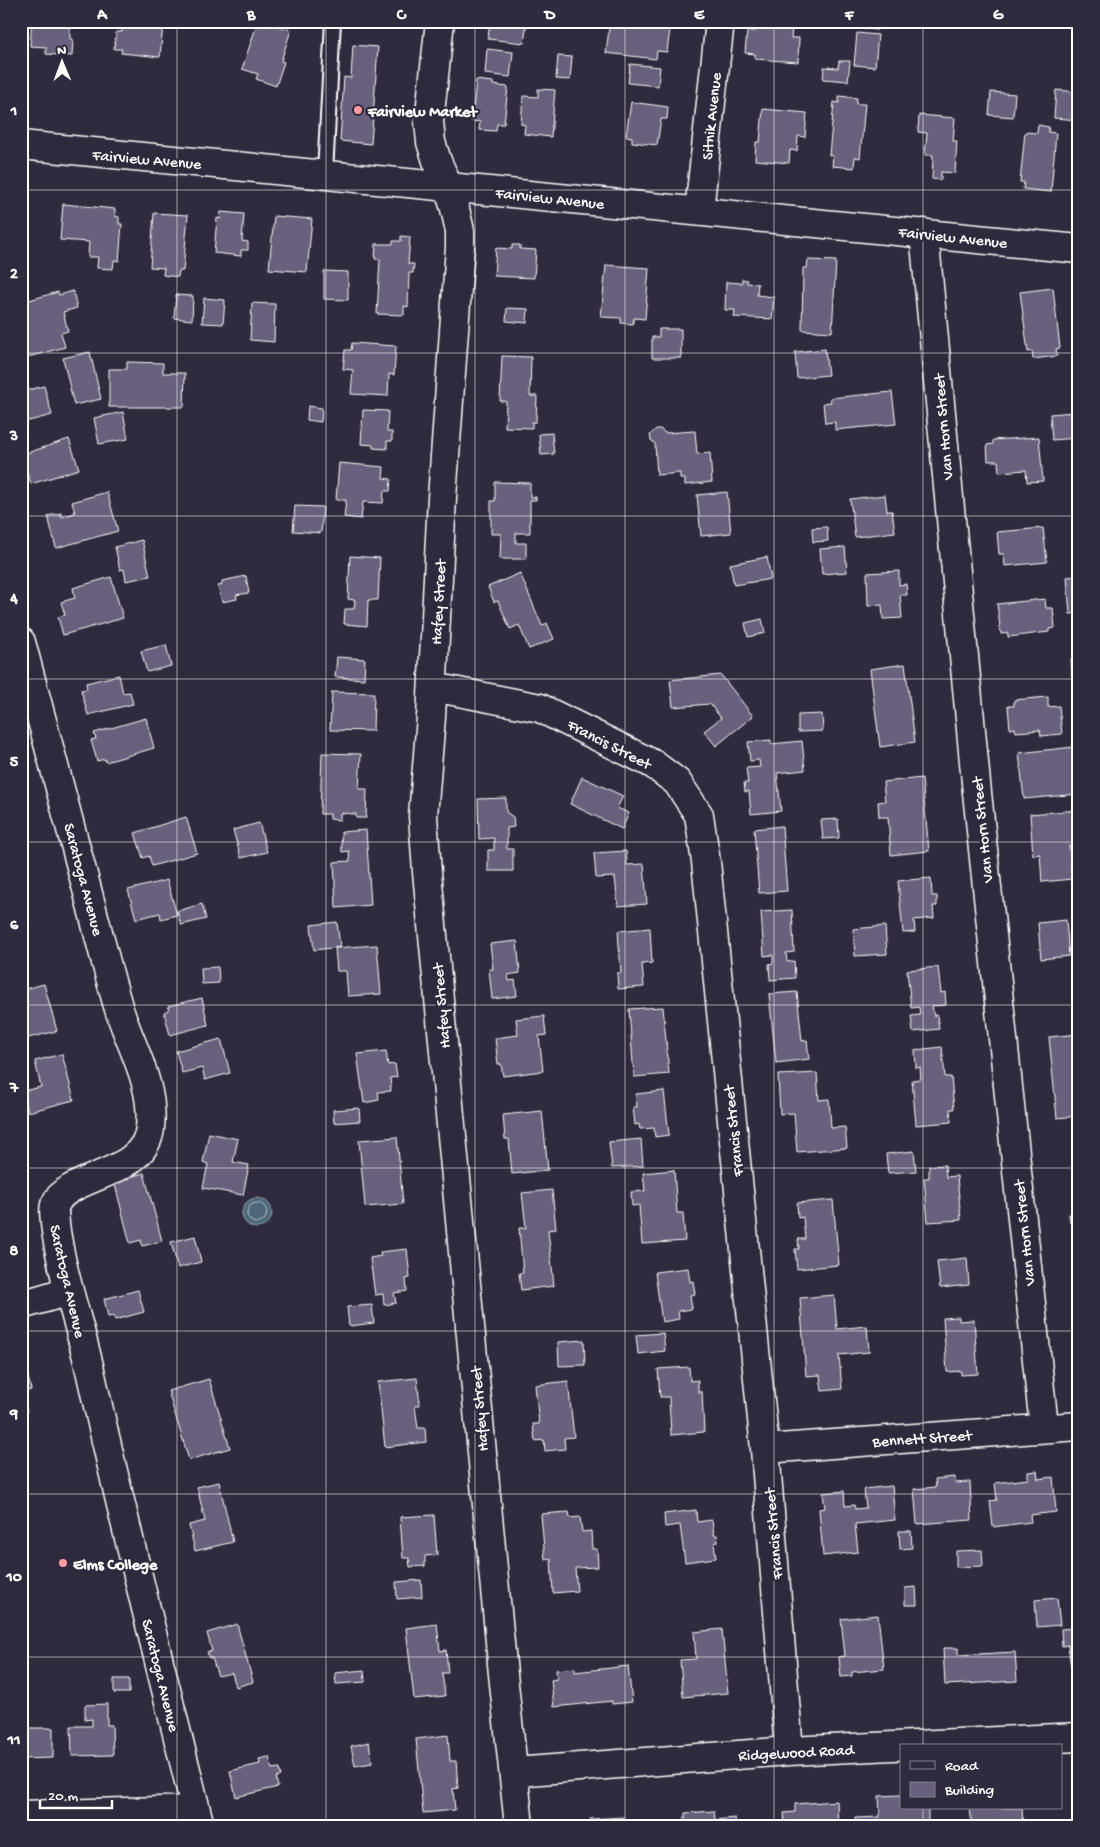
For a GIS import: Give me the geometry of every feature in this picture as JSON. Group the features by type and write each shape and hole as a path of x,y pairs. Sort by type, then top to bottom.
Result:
{"street":[{"name":"Hafey Street","path":"440,21 429,122 431,142 448,186 460,231 460,247 442,498 433,687 423,816 519,1826"},
{"name":"Sitnik Avenue","path":"700,211 720,21"},
{"name":"Fairview Avenue","path":"21,145 1079,249"},
{"name":"Van Horn Street","path":"924,233 984,862 1044,1427"},
{"name":"Saratoga Avenue","path":"21,642 119,1008 144,1074 150,1108 148,1140 137,1154 118,1168 64,1194 55,1204 55,1223 69,1291 87,1356 121,1510 198,1818"},
{"name":"Francis Street","path":"433,687 540,708 654,764 677,782 699,815 706,862 765,1449 790,1751"},
{"path":"21,1305 69,1291"},
{"name":"Bennett Street","path":"765,1449 1044,1427 1079,1426"},
{"name":"Ridgewood Road","path":"934,1744 1079,1737"},
{"name":"Ridgewood Road","path":"514,1772 790,1751 900,1746"},
{"path":"21,1815 198,1818"}],"lane":[{"path":"324,174 333,21"}],"water":[{"path":"257,1198 263,1199 271,1207 271,1219 263,1227 257,1228 251,1227 243,1219 242,1213 243,1207 251,1199"}],"building":[{"path":"32,21 67,21 66,27 70,28 70,39 73,39 72,56 46,54 46,47 30,46"},
{"path":"258,21 291,30 281,61 284,62 276,86 256,79 258,74 242,69"},
{"path":"490,21 527,21 524,43 488,39"},
{"path":"579,21 607,21 607,25"},
{"path":"610,21 670,29 667,52 657,51 656,59 606,53"},
{"path":"855,21 878,21 877,30 855,28"},
{"path":"141,22 163,24 160,57 121,53 122,49 114,49 116,32 122,32 122,26 140,28"},
{"path":"757,27 792,29 791,38 799,38 798,62 755,59 755,54 745,53 747,31 756,31"},
{"path":"857,33 878,35 875,67 854,65"},
{"name":"Fairview Market","path":"353,45 378,47 371,144 340,141 344,77 351,78"},
{"path":"487,49 513,52 510,77 485,74"},
{"path":"558,56 572,57 570,80 556,79"},
{"path":"839,61 850,61 848,81 823,79 824,67 838,68"},
{"path":"630,64 660,67 658,86 628,83"},
{"path":"476,80 493,82 493,85 508,87 504,124 497,124 496,131 479,130 480,122 472,121"},
{"path":"538,89 555,90 551,137 524,134 525,125 521,124 523,96 538,97"},
{"path":"1056,90 1079,92 1079,120 1054,118"},
{"path":"991,92 1015,94 1013,117 989,115"},
{"path":"839,96 857,98 856,104 865,104 860,158 855,157 854,168 832,166 833,156 829,155 834,102 839,103"},
{"path":"631,102 668,107 667,119 661,119 657,145 632,142 632,137 626,136"},
{"path":"763,109 807,113 805,137 798,136 797,151 790,150 789,163 755,160 756,142 760,142"},
{"path":"919,115 955,118 953,141 957,141 955,173 941,172 941,180 932,179 933,155 925,155 927,133 918,132"},
{"path":"1038,125 1049,127 1048,132 1056,133 1051,192 1023,189 1024,182 1020,182 1025,132 1037,133"},
{"path":"63,204 115,209 115,216 119,217 119,224 122,224 119,261 114,260 113,269 97,268 98,257 88,257 89,242 60,240"},
{"path":"221,212 244,214 242,241 248,242 248,250 241,250 241,256 214,253 217,218 220,219"},
{"path":"154,213 188,215 183,271 179,271 178,277 163,275 164,268 150,267"},
{"path":"274,216 312,219 307,272 269,269"},
{"path":"401,236 410,237 408,264 414,264 413,273 409,273 408,307 404,306 404,315 377,314 380,259 375,259 376,244 393,244 393,241 401,241"},
{"path":"512,245 520,245 520,249 536,250 534,278 494,276 496,248 512,249"},
{"path":"808,260 836,261 832,332 802,330 803,268 807,268"},
{"path":"606,265 649,268 645,319 634,318 633,324 621,323 621,318 601,317"},
{"path":"324,271 348,272 348,300 324,299"},
{"path":"742,279 747,280 747,283 758,284 757,295 774,297 772,319 734,317 735,310 725,310 726,282 742,283"},
{"path":"1053,288 1060,348 1056,349 1057,356 1033,359 1032,351 1028,352 1020,292"},
{"path":"73,291 77,308 63,312 68,331 61,333 65,347 21,359 21,319 26,318 22,302 58,292 59,295"},
{"path":"176,295 193,296 192,320 174,318"},
{"path":"204,298 225,300 223,324 202,323"},
{"path":"252,303 275,304 274,342 250,340"},
{"path":"507,308 528,309 527,323 506,321"},
{"path":"659,329 681,329 681,358 652,358 652,337 659,337"},
{"path":"352,343 396,346 394,375 389,374 388,396 351,394 353,370 343,369 345,350 351,350"},
{"path":"825,349 828,375 797,378 795,352"},
{"path":"90,352 101,399 74,405 63,358"},
{"path":"502,356 531,357 530,396 537,396 536,422 532,422 532,428 505,427 506,401 500,401"},
{"path":"127,362 163,363 163,373 185,373 184,407 109,407 109,369 127,369"},
{"path":"44,386 52,415 21,423 21,392"},
{"path":"892,392 896,424 835,430 835,422 825,423 823,403 831,402 830,398"},
{"path":"308,406 322,408 321,422 307,420"},
{"path":"363,410 388,411 387,432 392,432 392,441 387,441 387,449 373,448 373,445 361,444"},
{"path":"123,412 128,439 99,444 94,418"},
{"path":"1075,412 1077,438 1052,440 1050,414"},
{"path":"656,429 660,429 665,433 695,431 697,454 710,453 712,482 685,485 685,479 680,479 680,473 657,475 655,444 651,440 650,435"},
{"path":"552,433 554,454 541,455 539,434"},
{"path":"1039,437 1043,481 1027,482 1026,470 999,472 998,461 988,461 987,445 993,444 993,440"},
{"path":"69,439 79,469 31,484 21,455"},
{"path":"339,463 384,467 383,478 391,479 390,491 384,491 383,503 363,502 361,519 344,517 346,500 336,500"},
{"path":"495,482 530,483 530,497 536,497 536,500 530,500 530,533 516,533 516,543 526,543 526,559 500,559 501,534 491,534 491,501 495,501"},
{"path":"107,492 118,531 56,548 48,516 61,513 62,517 75,513 72,502"},
{"path":"727,492 731,533 701,536 697,495"},
{"path":"885,495 887,511 892,511 895,532 855,537 850,499"},
{"path":"295,506 323,507 321,533 293,531"},
{"path":"827,527 828,541 813,542 812,528"},
{"path":"1043,528 1047,562 1005,566 1004,554 999,554 997,532"},
{"path":"142,540 150,576 126,581 124,569 120,570 115,547"},
{"path":"845,547 847,572 822,574 820,549"},
{"path":"350,556 380,558 378,600 368,600 367,626 344,624 345,609 354,609 355,600 348,599"},
{"path":"767,557 771,579 734,585 730,564"},
{"path":"899,571 899,585 906,584 907,595 900,595 902,618 883,619 882,605 868,606 867,573"},
{"path":"520,573 542,626 547,623 554,639 529,649 519,625 510,629 498,601 494,602 488,587"},
{"path":"246,576 249,593 236,595 237,599 222,602 218,586 222,585 222,581"},
{"path":"1079,576 1079,613 1070,614 1067,577"},
{"path":"111,577 123,618 63,635 58,617 65,615 61,602 75,598 73,588"},
{"path":"1045,599 1046,608 1053,608 1055,628 1049,629 1049,632 1008,637 1008,633 1001,634 997,604"},
{"path":"762,619 765,633 748,637 745,623"},
{"path":"166,645 171,666 147,672 141,651"},
{"path":"337,657 365,659 364,679 335,677"},
{"path":"1071,659 1079,659 1079,677 1072,677"},
{"path":"905,664 915,742 880,747 870,669"},
{"path":"119,675 123,693 130,692 133,704 88,715 81,690 87,689 86,683"},
{"path":"721,675 753,716 716,746 704,731 721,718 710,704 673,707 670,680"},
{"path":"332,692 374,693 373,731 330,730"},
{"path":"1048,697 1048,707 1059,706 1062,734 1041,736 1040,730 1016,732 1015,728 1010,729 1008,706 1014,706 1014,700"},
{"path":"822,714 823,731 798,732 798,715"},
{"path":"146,718 154,748 106,762 105,759 97,761 91,740 96,739 94,733"},
{"path":"771,740 771,744 802,741 805,770 777,773 781,811 751,814 749,791 745,792 744,783 748,783 746,768 760,767 759,760 750,761 748,742"},
{"path":"1074,747 1078,794 1024,799 1019,753"},
{"path":"322,753 361,754 359,789 367,789 366,818 356,818 356,814 340,813 340,820 330,819 330,814 320,814"},
{"path":"582,777 623,796 617,808 629,813 622,829 570,804"},
{"path":"922,778 929,851 891,855 888,817 879,817 878,802 885,801 883,782"},
{"path":"506,798 506,812 513,817 514,827 507,828 507,849 513,849 513,871 488,871 488,850 494,850 494,838 479,839 478,799"},
{"path":"1079,810 1079,830 1076,830 1078,845 1069,846 1072,879 1042,882 1040,854 1033,855 1030,814"},
{"path":"186,817 197,853 152,866 149,856 143,858 135,833"},
{"path":"838,819 839,838 823,839 821,820"},
{"path":"259,823 267,852 241,858 233,830"},
{"path":"782,826 787,891 759,893 754,829"},
{"path":"366,830 371,905 336,908 334,862 350,861 349,851 342,852 341,832"},
{"path":"626,851 627,865 644,864 647,904 618,906 615,877 596,878 594,853"},
{"path":"931,878 932,896 937,896 937,906 933,906 934,918 914,920 915,932 903,933 898,881"},
{"path":"167,880 177,915 161,919 160,913 136,919 128,890"},
{"path":"202,904 206,919 181,925 177,911"},
{"path":"792,910 794,952 786,953 787,962 794,961 795,978 770,980 769,964 773,963 773,955 764,956 761,912"},
{"path":"1066,920 1069,956 1041,959 1038,923"},
{"path":"337,922 340,947 314,950 311,925"},
{"path":"885,926 887,954 855,956 853,929"},
{"path":"650,928 652,963 642,964 644,987 618,989 617,973 621,973 618,931"},
{"path":"517,941 520,973 508,975 509,981 515,980 517,996 492,999 489,969 493,969 490,944"},
{"path":"377,945 381,994 348,996 346,971 337,971 335,948"},
{"path":"218,967 219,983 202,984 201,968"},
{"path":"938,967 941,993 945,992 946,1005 932,1006 934,1016 937,1015 939,1029 913,1032 911,1016 920,1015 919,1007 911,1008 907,970"},
{"path":"44,984 57,1031 28,1038 21,1014 21,990"},
{"path":"797,992 802,1041 807,1040 809,1059 776,1063 769,994"},
{"path":"202,998 208,1025 170,1035 164,1012 169,1010 168,1006"},
{"path":"663,1007 669,1074 634,1077 629,1009"},
{"path":"544,1016 546,1035 539,1036 543,1071 503,1076 501,1064 498,1064 495,1038 518,1035 516,1019"},
{"path":"1079,1034 1079,1116 1057,1118 1049,1037"},
{"path":"221,1039 230,1073 205,1080 202,1068 182,1073 176,1051"},
{"path":"942,1047 945,1077 951,1077 954,1109 950,1109 951,1122 916,1125 912,1080 921,1079 920,1067 916,1068 915,1050"},
{"path":"386,1051 388,1065 395,1064 397,1077 390,1078 391,1091 378,1092 379,1100 364,1103 357,1054"},
{"path":"62,1054 74,1100 28,1112 23,1091 41,1087 35,1061"},
{"path":"817,1073 819,1100 829,1099 831,1128 845,1127 847,1148 797,1152 794,1113 780,1114 778,1075"},
{"path":"664,1091 669,1135 655,1137 654,1128 640,1129 639,1124 635,1125 633,1107 637,1107 636,1094"},
{"path":"359,1108 360,1121 334,1123 333,1110"},
{"path":"542,1111 548,1170 512,1174 509,1139 505,1139 503,1115"},
{"path":"209,1133 238,1139 233,1162 249,1165 243,1195 203,1188 208,1164 203,1162"},
{"path":"397,1137 403,1204 365,1207 359,1140"},
{"path":"641,1139 643,1166 612,1168 609,1142"},
{"path":"914,1151 916,1171 888,1173 886,1154"},
{"path":"945,1165 946,1177 957,1176 961,1220 928,1222 924,1178 929,1178 929,1166"},
{"path":"674,1170 677,1213 683,1213 685,1241 642,1244 639,1205 632,1206 631,1192 645,1191 643,1173"},
{"path":"144,1173 162,1241 142,1246 141,1240 130,1243 114,1181"},
{"path":"552,1190 556,1229 548,1230 554,1286 521,1290 519,1273 523,1273 519,1228 526,1228 522,1193"},
{"path":"833,1200 839,1265 797,1269 795,1249 799,1249 798,1239 805,1239 803,1217 798,1218 797,1203"},
{"path":"1079,1202 1079,1235 1075,1236 1074,1223 1070,1223 1069,1214 1073,1214 1072,1203"},
{"path":"195,1236 201,1262 178,1268 171,1242"},
{"path":"407,1249 410,1278 406,1279 407,1291 394,1293 396,1303 384,1305 383,1294 375,1295 370,1258 381,1256 380,1252"},
{"path":"967,1258 969,1285 940,1288 937,1261"},
{"path":"688,1268 690,1282 693,1281 695,1294 690,1295 692,1309 678,1311 679,1319 662,1322 655,1272"},
{"path":"138,1290 144,1312 115,1320 114,1316 108,1317 104,1299"},
{"path":"834,1295 837,1329 867,1326 869,1352 839,1355 842,1389 822,1391 820,1375 806,1376 800,1298"},
{"path":"372,1305 374,1323 349,1326 347,1307"},
{"path":"959,1317 959,1321 974,1320 978,1374 961,1375 961,1371 947,1372 943,1318"},
{"path":"663,1333 665,1351 638,1354 636,1335"},
{"path":"584,1340 585,1365 559,1366 558,1342"},
{"path":"24,1359 31,1390 23,1392 27,1412 21,1413 21,1360"},
{"path":"689,1367 690,1381 698,1380 698,1392 702,1392 704,1432 671,1435 669,1397 660,1397 658,1369"},
{"path":"417,1378 420,1405 415,1406 418,1428 425,1428 426,1442 385,1447 378,1382"},
{"path":"209,1379 230,1448 189,1460 168,1391"},
{"path":"568,1381 574,1437 564,1438 565,1449 545,1451 544,1440 535,1441 533,1424 539,1424 535,1385"},
{"path":"1037,1471 1038,1479 1053,1477 1056,1512 1030,1515 1031,1522 993,1527 990,1501 997,1500 995,1483 1028,1479 1028,1472"},
{"path":"955,1477 955,1483 970,1482 972,1520 917,1524 914,1489 936,1487 935,1479"},
{"path":"219,1482 233,1542 195,1551 189,1525 205,1521 197,1487"},
{"path":"892,1486 895,1520 855,1524 858,1552 823,1556 819,1509 825,1508 823,1493 844,1491 845,1506 854,1505 855,1509 866,1508 864,1489"},
{"path":"696,1510 697,1522 712,1520 714,1535 717,1535 718,1542 714,1543 716,1558 685,1562 680,1525 665,1527 664,1514"},
{"path":"569,1512 570,1518 580,1517 582,1532 591,1531 592,1549 597,1549 598,1567 575,1568 577,1591 553,1593 551,1559 545,1560 541,1514"},
{"path":"434,1515 437,1555 425,1556 425,1566 410,1567 409,1558 403,1558 400,1517"},
{"path":"899,1531 911,1531 912,1548 900,1549"},
{"path":"982,1550 983,1566 956,1567 956,1551"},
{"path":"421,1580 422,1597 397,1599 396,1582"},
{"path":"916,1587 917,1605 905,1605 905,1588"},
{"path":"1057,1598 1060,1625 1037,1627 1035,1600"},
{"path":"878,1615 884,1669 852,1672 852,1676 841,1677 839,1657 845,1656 841,1619"},
{"path":"237,1624 253,1682 236,1687 232,1673 218,1676 212,1658 209,1658 207,1652 212,1651 207,1633"},
{"path":"437,1624 440,1651 446,1650 448,1673 442,1673 445,1696 414,1699 406,1628"},
{"path":"1079,1628 1079,1676 1078,1668 1071,1668 1068,1645 1062,1646 1061,1629"},
{"path":"722,1629 728,1693 683,1697 680,1660 696,1659 694,1632"},
{"path":"943,1648 958,1648 958,1655 1015,1652 1017,1681 945,1685"},
{"path":"628,1666 632,1702 612,1704 612,1701 554,1707 551,1680 557,1679 556,1670 575,1668 575,1672"},
{"path":"364,1670 365,1682 336,1684 335,1673"},
{"path":"114,1679 129,1679 129,1693 114,1693"},
{"path":"107,1704 107,1725 112,1725 113,1755 72,1756 71,1726 92,1726 92,1719 85,1720 85,1705"},
{"path":"21,1728 53,1728 53,1758 21,1759"},
{"path":"448,1735 450,1761 456,1761 458,1788 453,1789 455,1810 423,1813 416,1739"},
{"path":"369,1742 372,1763 355,1766 351,1746"},
{"path":"269,1757 272,1769 279,1768 281,1776 276,1778 278,1787 236,1797 230,1771 260,1764 259,1759"},
{"path":"900,1795 900,1810 928,1810 928,1826 856,1826 855,1818 880,1817 879,1796"},
{"path":"837,1801 838,1826 785,1826 784,1813 795,1812 795,1804"},
{"path":"970,1810 1022,1810 1023,1825 972,1826"},
{"path":"714,1811 715,1820 735,1818 736,1826 685,1826 685,1813"},
{"path":"624,1817 625,1826 573,1826 591,1825 590,1819"}],"place":[{"name":"Fairview Market","path":"358,110"},
{"name":"Elms College","path":"63,1563"}]}
